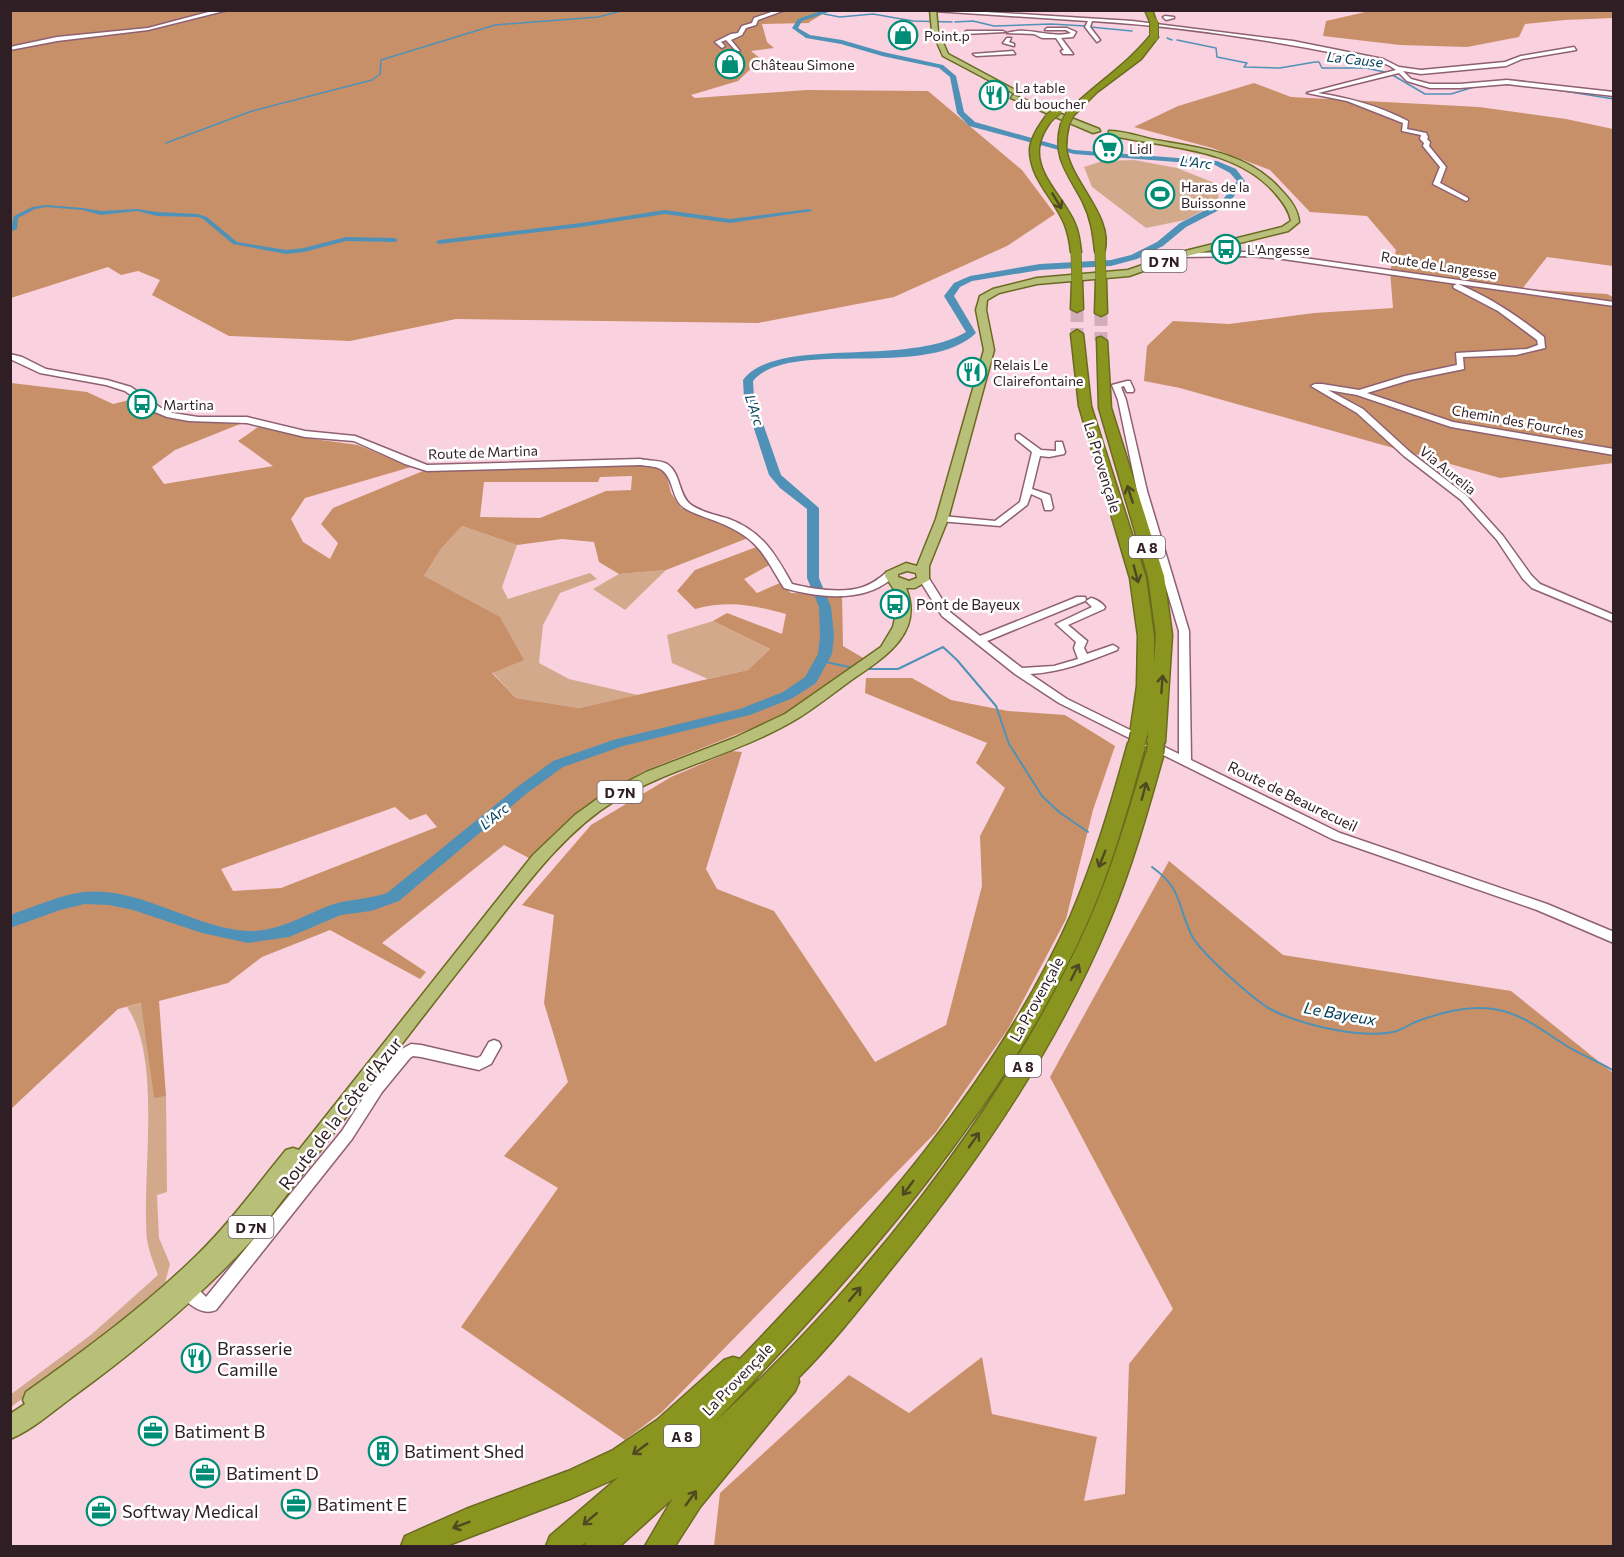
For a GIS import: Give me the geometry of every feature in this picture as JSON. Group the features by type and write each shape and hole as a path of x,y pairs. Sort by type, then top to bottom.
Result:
{"highway":[{"path":"1139,10 1150,22"},
{"path":"1101,313 1100,250 1093,212 1064,160 1061,140 1070,114 1094,90 1137,57 1150,36 1148,10"},
{"path":"1077,309 1076,252 1070,225 1038,172 1033,152 1038,134 1049,118 1150,36"},
{"name":"La Provençale","path":"560,1546 666,1452 798,1318 900,1199 975,1100 1024,1024 1071,937 1147,743 1146,636 1138,578 1085,406 1077,334"},
{"name":"La Provençale","path":"598,1546 684,1469 818,1338 922,1214 996,1109 1044,1032 1089,944 1133,833 1164,634 1156,576 1105,408 1101,341"},
{"path":"415,1546 441,1533 576,1483 626,1459 657,1437 728,1372 798,1318"},
{"path":"659,1546 690,1497 778,1394 818,1338"}],"main road":[{"name":"Route de la Côte d'Azur","path":"903,605 922,582 923,566 942,519 989,350 990,342 980,308 982,298 996,291 1037,281 1129,273 1180,255 1285,229 1296,222 1277,188 1254,168 1236,160 1098,130 1014,95 976,71 950,59 943,51 936,15"},
{"name":"Route de la Côte d'Azur","path":"200,1295 201,1272 246,1233 444,977 539,859 580,819 609,798 651,774 739,741 790,717 886,650 898,636 903,605 901,591 891,580 897,568 906,567 916,561 933,543"},
{"path":"891,580 922,582 916,568 906,567"},
{"name":"Route de la Côte d'Azur","path":"10,1428 81,1380 158,1318 200,1295"},
{"name":"Route de la Côte d'Azur","path":"10,1416 104,1346 200,1295"}],"street":[{"path":"10,49 63,39 148,29 185,18 226,10"},
{"path":"738,50 728,40 740,34 744,27 754,24 756,19 783,10"},
{"path":"936,15 956,11 1091,19 1169,18 1184,29 1315,46 1378,59 1399,70 1409,80 1424,84 1447,87 1507,82 1614,94"},
{"path":"976,54 1018,54 1007,33 1008,14"},
{"path":"1044,18 1053,17"},
{"path":"1086,32 1091,19"},
{"path":"966,33 1066,29 1074,33"},
{"path":"1035,32 1042,36 1074,35 1074,33 1086,32 1097,40"},
{"path":"722,46 718,42 740,34"},
{"path":"1058,36 1067,51"},
{"path":"1424,84 1407,74 1506,64 1521,58 1574,49"},
{"path":"1421,72 1399,70 1382,74 1374,79 1357,80 1355,83 1310,93 1348,99 1406,122 1404,130 1424,134 1423,139 1427,142 1426,146 1443,167 1436,184 1466,199"},
{"name":"Route de Langesse","path":"1180,255 1260,255 1347,264 1614,304"},
{"path":"1359,393 1408,378 1461,367 1459,355 1478,352 1522,352 1539,349 1542,346 1541,339 1523,323 1480,297 1443,279"},
{"name":"Route de Martina","path":"10,356 24,360 42,371 93,379 123,387 140,395 151,406 168,414 186,418 252,421 307,434 354,439 386,451 411,464 427,468 616,462 657,464 671,474 680,498 688,507 730,523 759,540 769,552 788,586 801,590 853,591 867,589 891,580"},
{"path":"1130,390 1127,383 1116,385 1122,400 1142,491 1184,631 1185,761"},
{"name":"Chemin des Fourches","path":"1315,386 1359,393 1451,424 1614,452"},
{"name":"Via Aurelia","path":"1315,386 1360,411 1407,454 1464,498 1500,538 1527,577 1548,592 1614,619"},
{"path":"1019,437 1028,447 1045,455 1061,452 1059,444"},
{"path":"942,519 997,524 1024,502 1036,451"},
{"path":"1027,490 1047,496 1048,508"},
{"name":"Route de Beaurecueil","path":"922,582 946,614 1019,672 1063,701 1336,836 1542,907 1614,938"},
{"path":"979,640 1086,600 1100,608 1061,624 1082,641 1079,648 1084,659"},
{"path":"1019,672 1055,669 1113,648"},
{"path":"200,1295 346,1135 377,1088 405,1054 411,1050 421,1051 479,1064 486,1060 494,1046"}],"shaded area":[{"path":"1374,10 1613,11 1613,18 1525,24 1519,37 1467,47 1400,45 1323,36 1326,21"},
{"path":"11,11 828,11 810,23 762,24 767,42 774,48 751,51 761,59 738,81 691,95 695,98 806,90 928,91 1022,170 1055,214 1007,246 894,297 758,323 456,319 350,341 229,336 152,295 160,280 138,271 121,275 108,267 11,298"},
{"path":"1254,83 1291,97 1479,107 1566,119 1613,129 1613,266 1547,257 1522,289 1607,294 1613,297 1613,463 1500,478 1180,388 1144,381 1147,346 1173,321 1229,324 1314,313 1393,308 1390,271 1396,250 1367,216 1310,212 1270,170 1212,148 1134,127 1178,106"},
{"name":"Haras de la Buissonne","path":"1134,160 1177,168 1217,184 1219,202 1185,220 1146,228 1092,187 1084,167 1102,161"},
{"path":"11,383 87,392 113,404 137,398 147,407 171,418 240,424 175,450 152,467 164,484 273,466 238,441 258,427 306,438 358,445 411,467 305,498 291,519 303,542 330,559 338,543 321,524 333,508 423,471 649,465 666,473 671,493 681,508 719,522 748,538 666,570 619,574 599,562 594,542 562,539 517,545 462,526 441,549 424,576 500,617 524,660 492,673 516,698 579,708 748,670 770,649 713,621 727,613 782,634 786,614 730,604 695,609 677,591 695,570 759,546 771,564 744,579 757,593 780,583 791,593 842,595 843,646 865,659 778,718 644,771 613,789 581,809 529,858 504,845 382,943 426,972 420,979 330,930 262,957 228,983 159,1001 166,1096 154,1098 141,1003 118,1009 11,1109","holes":["632,476 631,490 606,491 540,518 480,517 484,482 598,482 600,477","395,807 410,820 426,814 437,827 281,888 233,891 221,869"]},
{"path":"462,526 517,545 502,587 508,599 590,573 597,579 560,593 543,625 539,663 569,679 638,695 579,708 516,698 492,672 424,576 441,549"},
{"path":"666,570 625,610 593,589 619,574"},
{"path":"713,621 770,649 748,670 708,679 672,663 667,635"},
{"path":"866,678 912,678 951,700 1008,711 1065,715 1115,746 1093,810 1066,919 1008,1029 936,1132 662,1412 625,1440 461,1327 558,1188 504,1156 568,1082 544,1003 554,915 522,905 591,825 671,777 732,751 742,752 706,869 717,889 774,911 875,1062 946,1025 982,886 980,836 1005,788 976,763 987,743 865,693"},
{"path":"1169,861 1283,955 1511,991 1613,1073 1613,1546 714,1546 720,1493 849,1375 909,1413 982,1357 992,1414 1097,1437 1084,1501 1125,1494 1129,1364 1173,1309 1050,1077"},
{"path":"142,1003 154,1097 166,1096 167,1192 157,1195 159,1238 170,1264 165,1283 87,1350 11,1407 10,1395 92,1334 158,1275 147,1240 148,1087 138,1029 127,1007"}],"waterway":[{"path":"166,143 252,111 372,80 380,74 381,60 495,25 598,17 625,10"},
{"name":"L'Arc","path":"10,922 56,905 85,898 109,899 135,905 202,927 248,937 289,931 338,909 371,905 393,897 521,791 558,764 618,743 745,712 788,695 811,680 825,654 827,635 825,607 813,578 813,508 784,486 773,471 767,446 750,403 748,380 756,371 786,361 899,354 924,351 949,344 971,333 949,296 957,285 970,279 1040,267 1111,263 1134,257 1160,244 1183,225 1224,204 1241,181 1233,171 1217,163 1074,152 972,124 961,113 953,76 941,66 882,54 842,42 808,37 795,28 800,20 832,10"},
{"name":"La Cause","path":"824,14 840,17 873,14 913,21 952,22"},
{"name":"La Cause","path":"955,22 973,21 994,26 1051,24 1085,26"},
{"name":"La Cause","path":"1090,27 1132,31"},
{"name":"La Cause","path":"1167,38 1172,40"},
{"name":"La Cause","path":"1177,40 1216,48 1217,57 1247,63 1244,67 1280,68 1319,62 1322,68 1366,68 1389,73 1425,94 1451,94 1477,86"},
{"name":"La Cause","path":"1545,88 1614,99"},
{"path":"10,231 14,229 16,217 34,208 46,206 101,213 137,210 157,214 198,216 205,218 235,243 286,252 304,250 346,239 395,240"},
{"path":"439,242 581,225 665,212 730,221 810,210"},
{"name":"Le Bayeux","path":"865,669 898,669 943,647 996,706 1009,744 1042,796 1059,812 1088,832"},
{"name":"Le Bayeux","path":"821,661 854,668"},
{"name":"Le Bayeux","path":"1152,867 1162,875 1174,891 1197,944 1254,997 1285,1016 1333,1030 1368,1034 1397,1031 1442,1013 1473,1008 1493,1009 1524,1019 1570,1048 1614,1071"}],"tunnel":[{"path":"1077,309 1077,334"},
{"path":"1101,313 1101,341"}],"place":[{"name":"Point.p","path":"903,35"},
{"name":"Château Simone","path":"730,64"},
{"name":"La table du boucher","path":"994,95"},
{"name":"Lidl","path":"1108,148"},
{"name":"Haras de la Buissonne","path":"1160,194"},
{"name":"L'Angesse","path":"1226,249"},
{"name":"Relais Le Clairefontaine","path":"972,372"},
{"name":"Martina","path":"142,404"},
{"name":"Pont de Bayeux","path":"895,604"},
{"name":"Brasserie Camille","path":"196,1358"},
{"name":"Batiment B","path":"153,1431"},
{"name":"Batiment Shed","path":"383,1451"},
{"name":"Batiment D","path":"205,1473"},
{"name":"Batiment E","path":"296,1504"},
{"name":"Softway Medical","path":"101,1511"}]}
